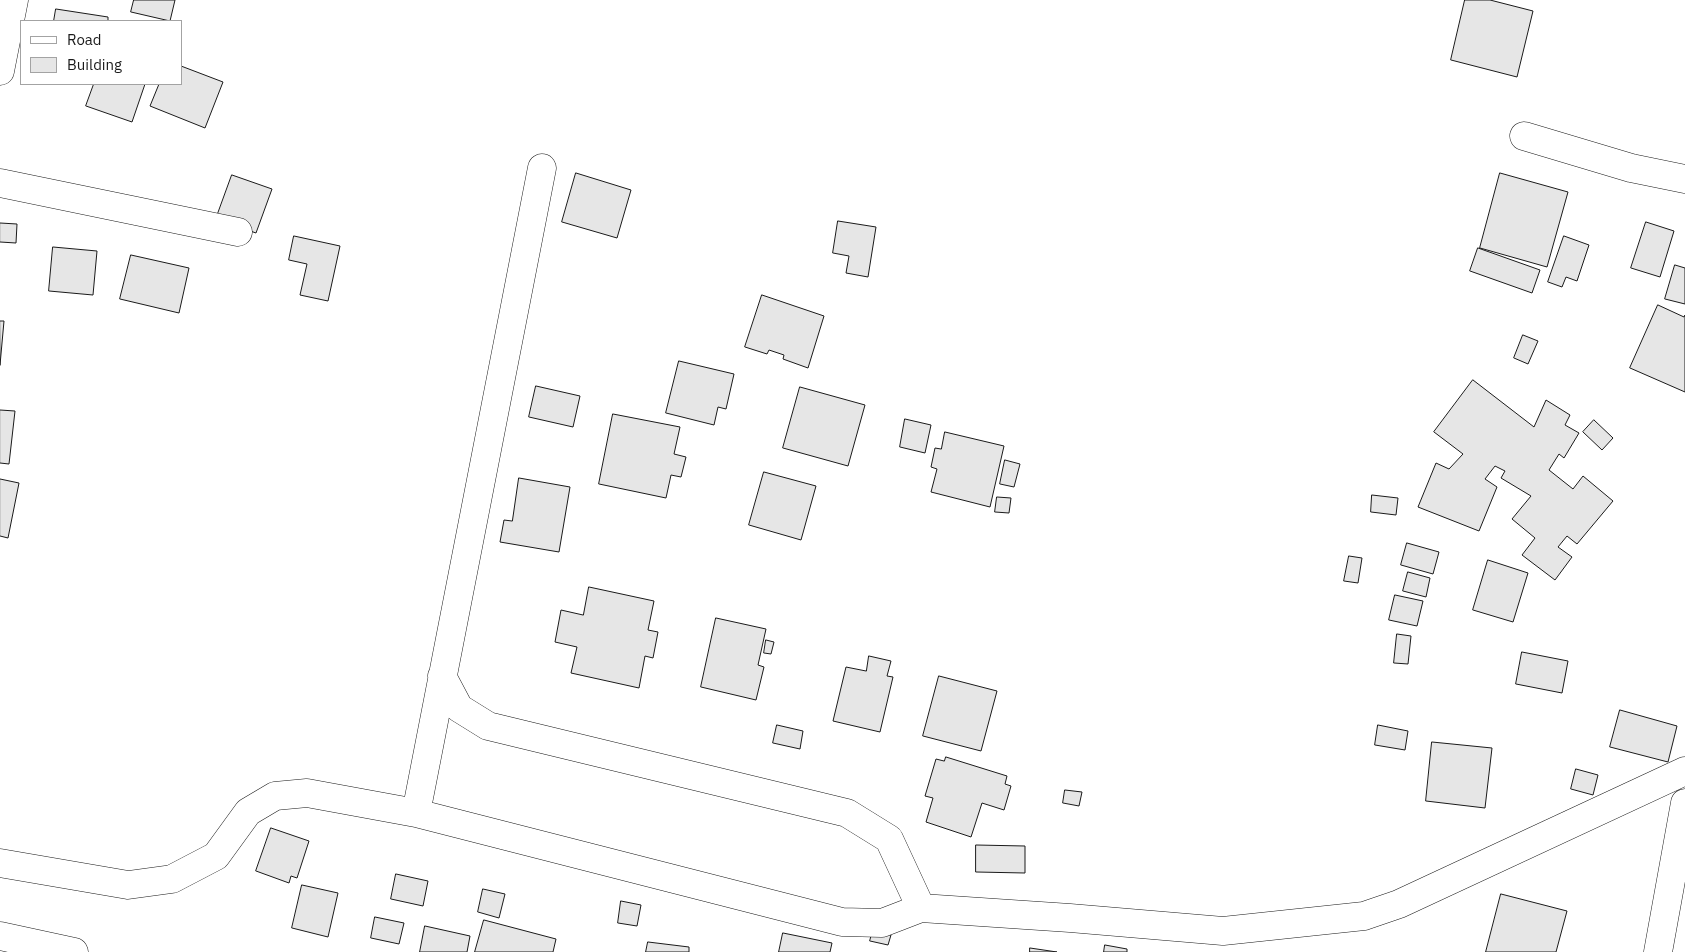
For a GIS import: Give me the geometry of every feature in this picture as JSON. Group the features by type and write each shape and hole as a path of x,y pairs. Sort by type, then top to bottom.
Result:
{"street":[{"path":"0,71 14,0"},
{"path":"1524,136 1631,168 1685,179"},
{"path":"416,813 542,168"},
{"path":"0,183 238,232"},
{"path":"442,676 459,708 488,726 847,813 889,839 921,908"},
{"path":"0,863 128,885 172,880 216,856 248,812 275,796 307,793 416,813 842,922 882,923 921,908 1070,918 1226,942 1364,916 1399,904 1685,771"},
{"path":"1658,952 1685,803"},
{"path":"0,936 74,952"}],"building":[{"path":"134,0 175,0 170,20 131,12"},
{"path":"1465,0 1490,0 1533,11 1517,77 1451,60"},
{"path":"56,9 108,17 108,20 54,20"},
{"path":"182,66 223,82 205,128 150,106 159,85 182,85"},
{"path":"94,85 145,85 132,122 86,106"},
{"path":"576,173 631,190 617,238 562,222"},
{"path":"1500,173 1568,192 1547,267 1480,248"},
{"path":"232,175 272,189 256,233 216,219"},
{"path":"838,221 876,227 868,277 846,273 849,256 833,253"},
{"path":"1646,222 1674,231 1660,277 1631,268"},
{"path":"0,223 17,224 16,243 0,242"},
{"path":"294,236 340,246 328,301 300,295 307,264 289,260"},
{"path":"1564,236 1589,245 1577,281 1566,277 1562,287 1548,282"},
{"path":"53,247 97,251 93,295 49,291"},
{"path":"1478,248 1540,270 1532,293 1470,271"},
{"path":"131,255 189,268 179,313 120,299"},
{"path":"1675,265 1685,268 1685,304 1665,299"},
{"path":"762,295 824,316 808,368 783,359 784,355 769,350 767,354 745,347"},
{"path":"1658,305 1684,317 1685,315 1685,392 1630,368"},
{"path":"0,321 4,321 0,365"},
{"path":"1523,335 1538,341 1528,364 1514,358"},
{"path":"679,361 734,374 726,409 718,407 714,425 666,413"},
{"path":"1473,380 1534,427 1546,400 1570,415 1565,425 1579,433 1564,458 1559,454 1549,470 1573,489 1583,476 1613,501 1577,544 1567,536 1558,547 1572,557 1555,580 1522,555 1535,538 1512,519 1531,496 1501,478 1505,471 1495,466 1485,479 1497,487 1479,531 1418,507 1436,463 1449,469 1463,454 1434,432"},
{"path":"536,386 580,396 573,427 529,417"},
{"path":"800,387 865,405 848,466 783,448"},
{"path":"0,410 15,411 9,464 0,463"},
{"path":"613,414 680,427 674,454 686,457 681,477 671,475 666,498 599,484"},
{"path":"905,419 931,425 925,453 900,447"},
{"path":"1594,420 1613,438 1602,450 1583,432"},
{"path":"945,432 1004,446 990,507 931,492 937,469 931,467 935,448 941,449"},
{"path":"1005,460 1020,464 1014,487 1000,484"},
{"path":"764,472 816,486 801,540 749,525"},
{"path":"519,478 570,487 559,552 500,542 504,520 512,521"},
{"path":"0,479 19,483 8,538 0,536"},
{"path":"1372,495 1398,498 1396,515 1371,512"},
{"path":"997,497 1011,498 1009,513 995,512"},
{"path":"1407,543 1439,552 1433,574 1401,565"},
{"path":"1349,556 1362,558 1358,583 1344,581"},
{"path":"1488,560 1528,573 1513,622 1473,610"},
{"path":"1408,572 1430,578 1426,597 1403,591"},
{"path":"589,587 654,601 648,630 658,632 653,658 645,656 639,688 571,673 577,647 555,642 561,610 583,615"},
{"path":"1395,595 1423,601 1417,626 1389,620"},
{"path":"716,618 766,629 758,665 764,667 756,700 701,687"},
{"path":"1397,634 1411,636 1408,664 1394,663"},
{"path":"766,640 774,642 771,654 764,653"},
{"path":"1522,652 1568,661 1562,693 1516,684"},
{"path":"869,656 891,661 887,676 893,677 880,732 833,721 846,667 866,671"},
{"path":"939,676 997,691 981,751 923,736"},
{"path":"1620,710 1677,726 1668,762 1610,747"},
{"path":"777,725 803,731 800,749 773,743"},
{"path":"1378,725 1408,731 1405,750 1375,745"},
{"path":"1432,742 1492,748 1485,808 1426,801"},
{"path":"946,757 1007,776 1005,784 1011,786 1004,810 982,803 971,837 926,822 933,798 925,796 936,759 944,761"},
{"path":"1576,769 1598,775 1593,795 1571,789"},
{"path":"1065,790 1082,792 1079,806 1063,803"},
{"path":"271,828 309,841 297,878 291,876 289,883 256,871"},
{"path":"976,845 1025,846 1025,873 976,872"},
{"path":"396,874 428,881 423,906 391,899"},
{"path":"302,885 338,893 328,937 292,928"},
{"path":"483,889 505,894 499,918 478,912"},
{"path":"1501,894 1567,911 1556,952 1486,952"},
{"path":"621,901 641,905 637,926 618,923"},
{"path":"375,917 404,923 399,944 371,938"},
{"path":"484,920 556,939 553,952 475,952"},
{"path":"425,926 470,936 467,952 420,952"},
{"path":"873,930 891,935 888,945 870,941"},
{"path":"783,933 832,943 830,952 779,952"},
{"path":"648,942 689,947 689,952 646,952"},
{"path":"1105,945 1127,949 1127,952 1104,952"},
{"path":"1030,948 1057,952 1030,952"}]}
